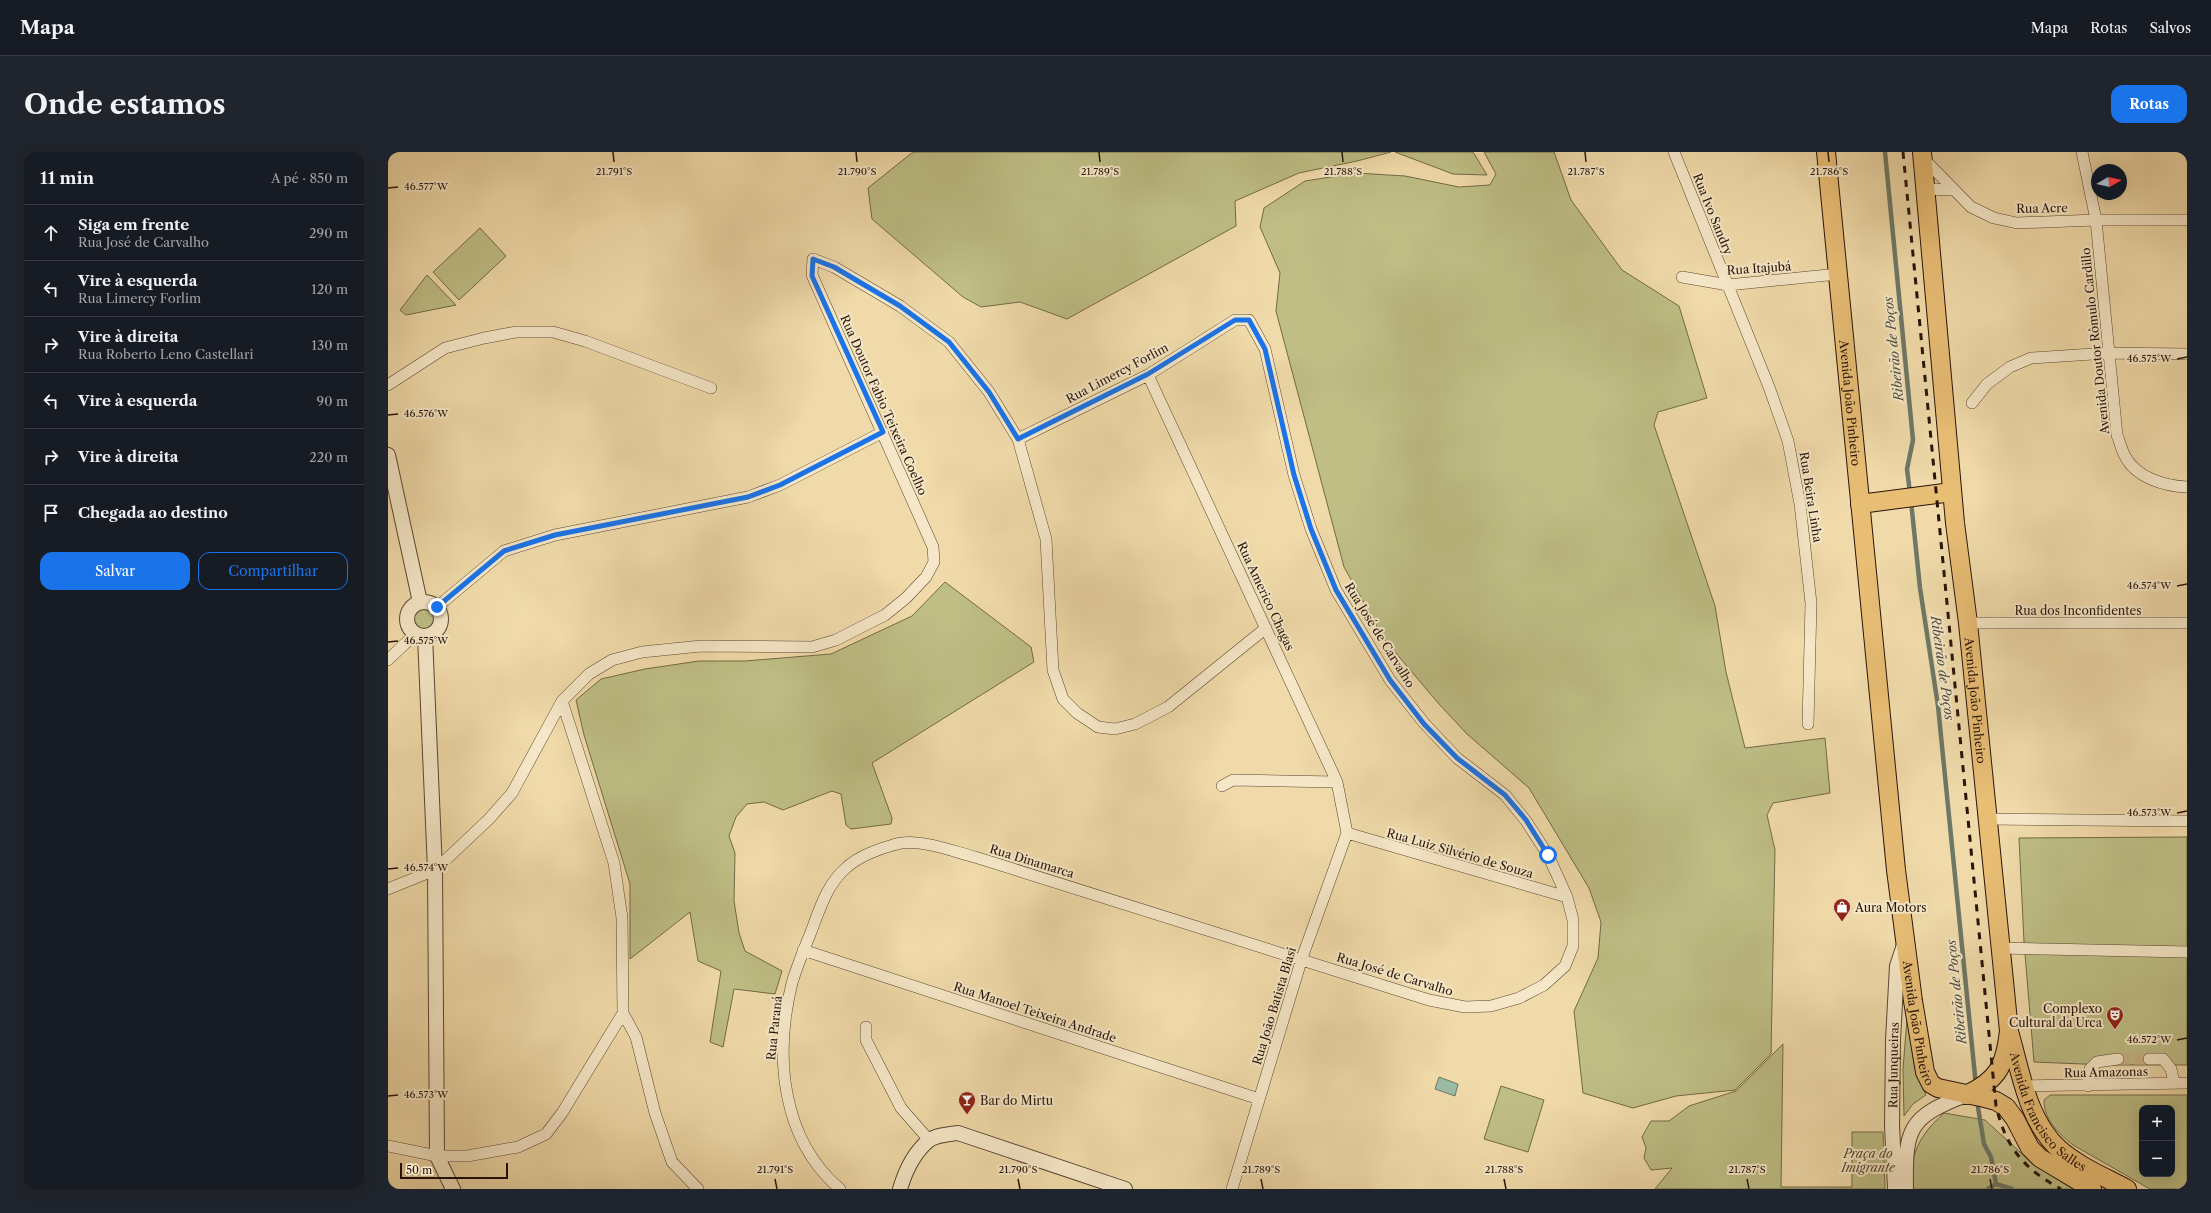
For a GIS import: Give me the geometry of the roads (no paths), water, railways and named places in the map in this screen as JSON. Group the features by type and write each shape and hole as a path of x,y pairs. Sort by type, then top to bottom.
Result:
{"main road":[{"name":"Avenida João Pinheiro","path":"1826,152 1896,870 1905,942 1925,1072 1931,1084 1955,1096"},
{"name":"Avenida João Pinheiro","path":"1922,154 1945,493 1968,623 2009,1031 2003,1063 1985,1092"},
{"path":"1860,504 1945,493"},
{"name":"Avenida Francisco Salles","path":"2009,1031 2024,1086 2033,1112 2043,1131 2059,1149 2127,1189"},
{"path":"1955,1096 1985,1092"},
{"name":"Avenida Francisco Salles","path":"1985,1092 2010,1112 2030,1148 2040,1158 2092,1189"}],"street":[{"name":"Rua Ivo Sandry","path":"1674,152 1728,285"},
{"name":"Avenida Doutor Rômulo Cardillo","path":"2082,152 2096,220 2117,435 2125,457 2138,471 2159,483 2187,487"},
{"name":"Rua Acre","path":"1922,154 1971,207 1994,218 2017,223 2096,220 2187,220"},
{"path":"1925,188 1954,190"},
{"name":"Rua Doutor Fabio Teixeira Coelho","path":"562,701 595,670 612,660 642,652 701,646 812,647 836,640 885,615 906,598 926,577 934,562 932,547 883,432 812,276 813,259 834,267 900,306 949,342 989,392 1018,439"},
{"name":"Rua Itajubá","path":"1682,277 1728,285 1838,274"},
{"name":"Rua Beira Linha","path":"1728,285 1769,387 1788,441 1800,504 1811,603 1808,724"},
{"name":"Rua Limercy Forlim","path":"1018,439 1148,374 1235,320 1249,320"},
{"name":"Rua José de Carvalho","path":"1249,320 1265,349 1294,475 1311,529 1336,590 1390,680 1424,724 1457,758 1505,795 1526,820 1548,855 1567,897 1573,920 1573,946 1565,966 1544,985 1519,998 1491,1006 1465,1007 1429,1000 1302,958"},
{"path":"388,385 445,348 516,332 553,332 585,341 711,388"},
{"path":"1972,403 1987,384 2010,367 2032,358 2108,353 2187,354"},
{"name":"Rua Americo Chagas","path":"1148,374 1337,782 1347,833"},
{"path":"437,607 504,551 555,535 748,497 780,485 883,432"},
{"path":"1018,439 1046,539 1053,670 1062,698 1077,713 1098,727 1115,729 1135,724 1168,707 1266,628"},
{"path":"388,455 420,602"},
{"path":"388,660 420,635 435,632 441,623 440,611 437,607 429,602 420,602 410,608 406,619 408,625 420,635 435,870 437,1156 453,1189"},
{"name":"Rua dos Inconfidentes","path":"1968,623 2187,623"},
{"path":"388,888 435,870 489,819 512,793 562,701"},
{"path":"562,701 614,863 622,918 623,1014 636,1037 655,1113 672,1162 698,1189"},
{"path":"1222,786 1233,780 1337,782"},
{"path":"1987,819 2187,821"},
{"name":"Rua Luiz Silvério de Souza","path":"1347,833 1567,897"},
{"name":"Rua João Batista Blasi","path":"1232,1189 1302,958 1347,833"},
{"name":"Rua Dinamarca","path":"804,950 828,887 847,866 869,854 894,844 927,844 1302,958"},
{"name":"Rua Junqueiras","path":"1895,1189 1892,1125 1893,1040 1897,966 1905,942"},
{"path":"2000,948 2187,952"},
{"name":"Rua Manoel Teixeira Andrade","path":"804,950 1259,1099"},
{"name":"Rua Paraná","path":"804,950 792,983 786,1017 783,1065 788,1101 801,1139 824,1175 840,1189"},
{"path":"388,1146 437,1156 468,1156 518,1147 546,1134 562,1114 623,1014"},
{"path":"866,1027 866,1040 901,1108 929,1140"},
{"path":"2088,1086 2090,1069 2098,1062 2118,1059"},
{"path":"2149,1059 2163,1059 2171,1069 2174,1083"},
{"name":"Rua Amazonas","path":"2024,1086 2187,1083"},
{"path":"1906,1189 1906,1152 1910,1131 1926,1113 1955,1096"},
{"path":"900,1189 906,1170 929,1140 958,1133 1125,1189"}],"waterway":[{"name":"Ribeirão de Poços","path":"1885,152 1913,440 1907,469 1910,493"},
{"name":"Ribeirão de Poços","path":"1911,501 1920,588 1938,706 1976,1086"},
{"name":"Ribeirão de Poços","path":"1977,1101 1984,1144 1991,1157 1996,1184"},
{"path":"1996,1184 2012,1189"},
{"path":"1988,1189 1996,1184"}],"tunnel":[{"path":"2118,1059 2149,1059"}],"railway":[{"path":"1903,152 1996,1106 2005,1134 2018,1156 2037,1174 2061,1189"}],"place":[{"name":"Aura Motors","path":"1842,922"},
{"name":"Complexo Cultural da Urca","path":"2115,1030"},
{"name":"Bar do Mirtu","path":"967,1115"}],"park label":[{"name":"Praça do Imigrante","path":"1868,1160"}]}
